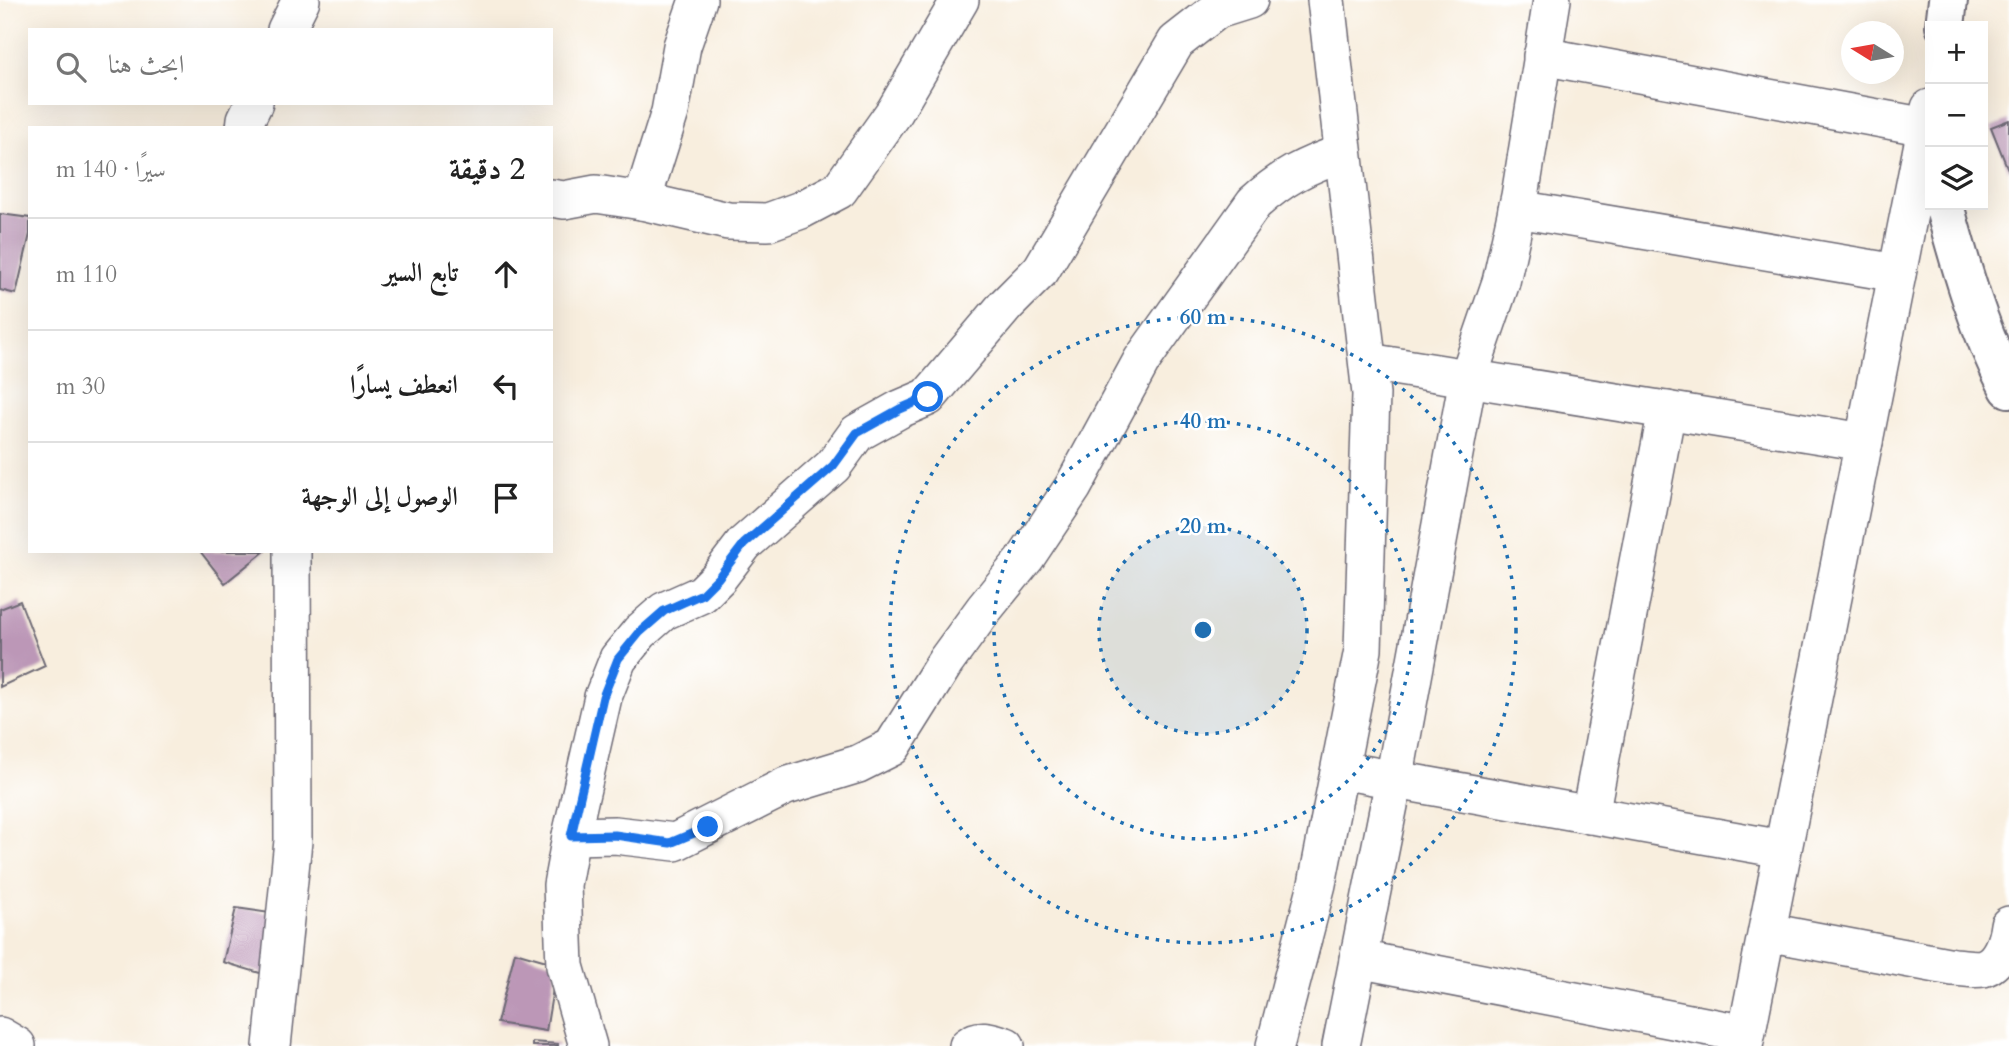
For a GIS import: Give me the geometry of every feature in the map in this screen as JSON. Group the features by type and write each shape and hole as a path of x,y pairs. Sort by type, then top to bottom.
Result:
{"main road":[{"path":"1946,21 1948,0"},
{"path":"1945,210 1964,275 1994,360 2009,388"}],"street":[{"path":"287,28 301,0"},
{"path":"642,201 670,112 682,46 698,0"},
{"path":"553,198 564,200 596,194 642,201 728,221 768,222 801,210 839,190 895,111 960,0"},
{"path":"1275,1046 1317,884 1363,650 1371,394 1326,0"},
{"path":"1341,1046 1394,780 1468,378 1501,282 1517,209 1552,0"},
{"path":"587,1046 565,966 562,885 603,697 618,659 640,632 664,611 702,594 744,544 833,466 857,433 928,397 1006,305 1041,270 1176,42 1219,3"},
{"path":"1542,56 1925,118"},
{"path":"245,126 253,105"},
{"path":"1358,959 1745,1040 1925,134"},
{"path":"571,836 615,835 675,842 786,786 858,764 892,747 946,660 1027,556 1073,487 1142,360 1254,203 1277,182 1308,164 1343,153"},
{"path":"1517,209 1898,273"},
{"path":"1368,362 1864,442"},
{"path":"1590,815 1667,411"},
{"path":"272,1046 293,841 292,553"},
{"path":"1340,770 1782,849"},
{"path":"1767,932 1953,967 1984,968 1997,958 2007,939 2009,925"},
{"path":"0,1036 17,1046"},
{"path":"968,1046 974,1041 988,1040 1006,1046"}],"building":[{"path":"2009,120 2009,172 1991,127"},
{"path":"0,214 28,218 28,243 16,294 0,290"},
{"path":"202,553 262,553 225,583"},
{"path":"20,601 45,666 0,687 0,609"},
{"path":"236,908 277,914 270,976 223,962"},
{"path":"515,952 557,964 546,1031 497,1023"},
{"path":"532,1042 558,1044 558,1046 532,1046"}],"route":[{"path":"708,827 670,843 615,835 571,836 603,697 618,659 640,632 664,611 702,594 744,544 833,466 857,433 928,397"}]}
